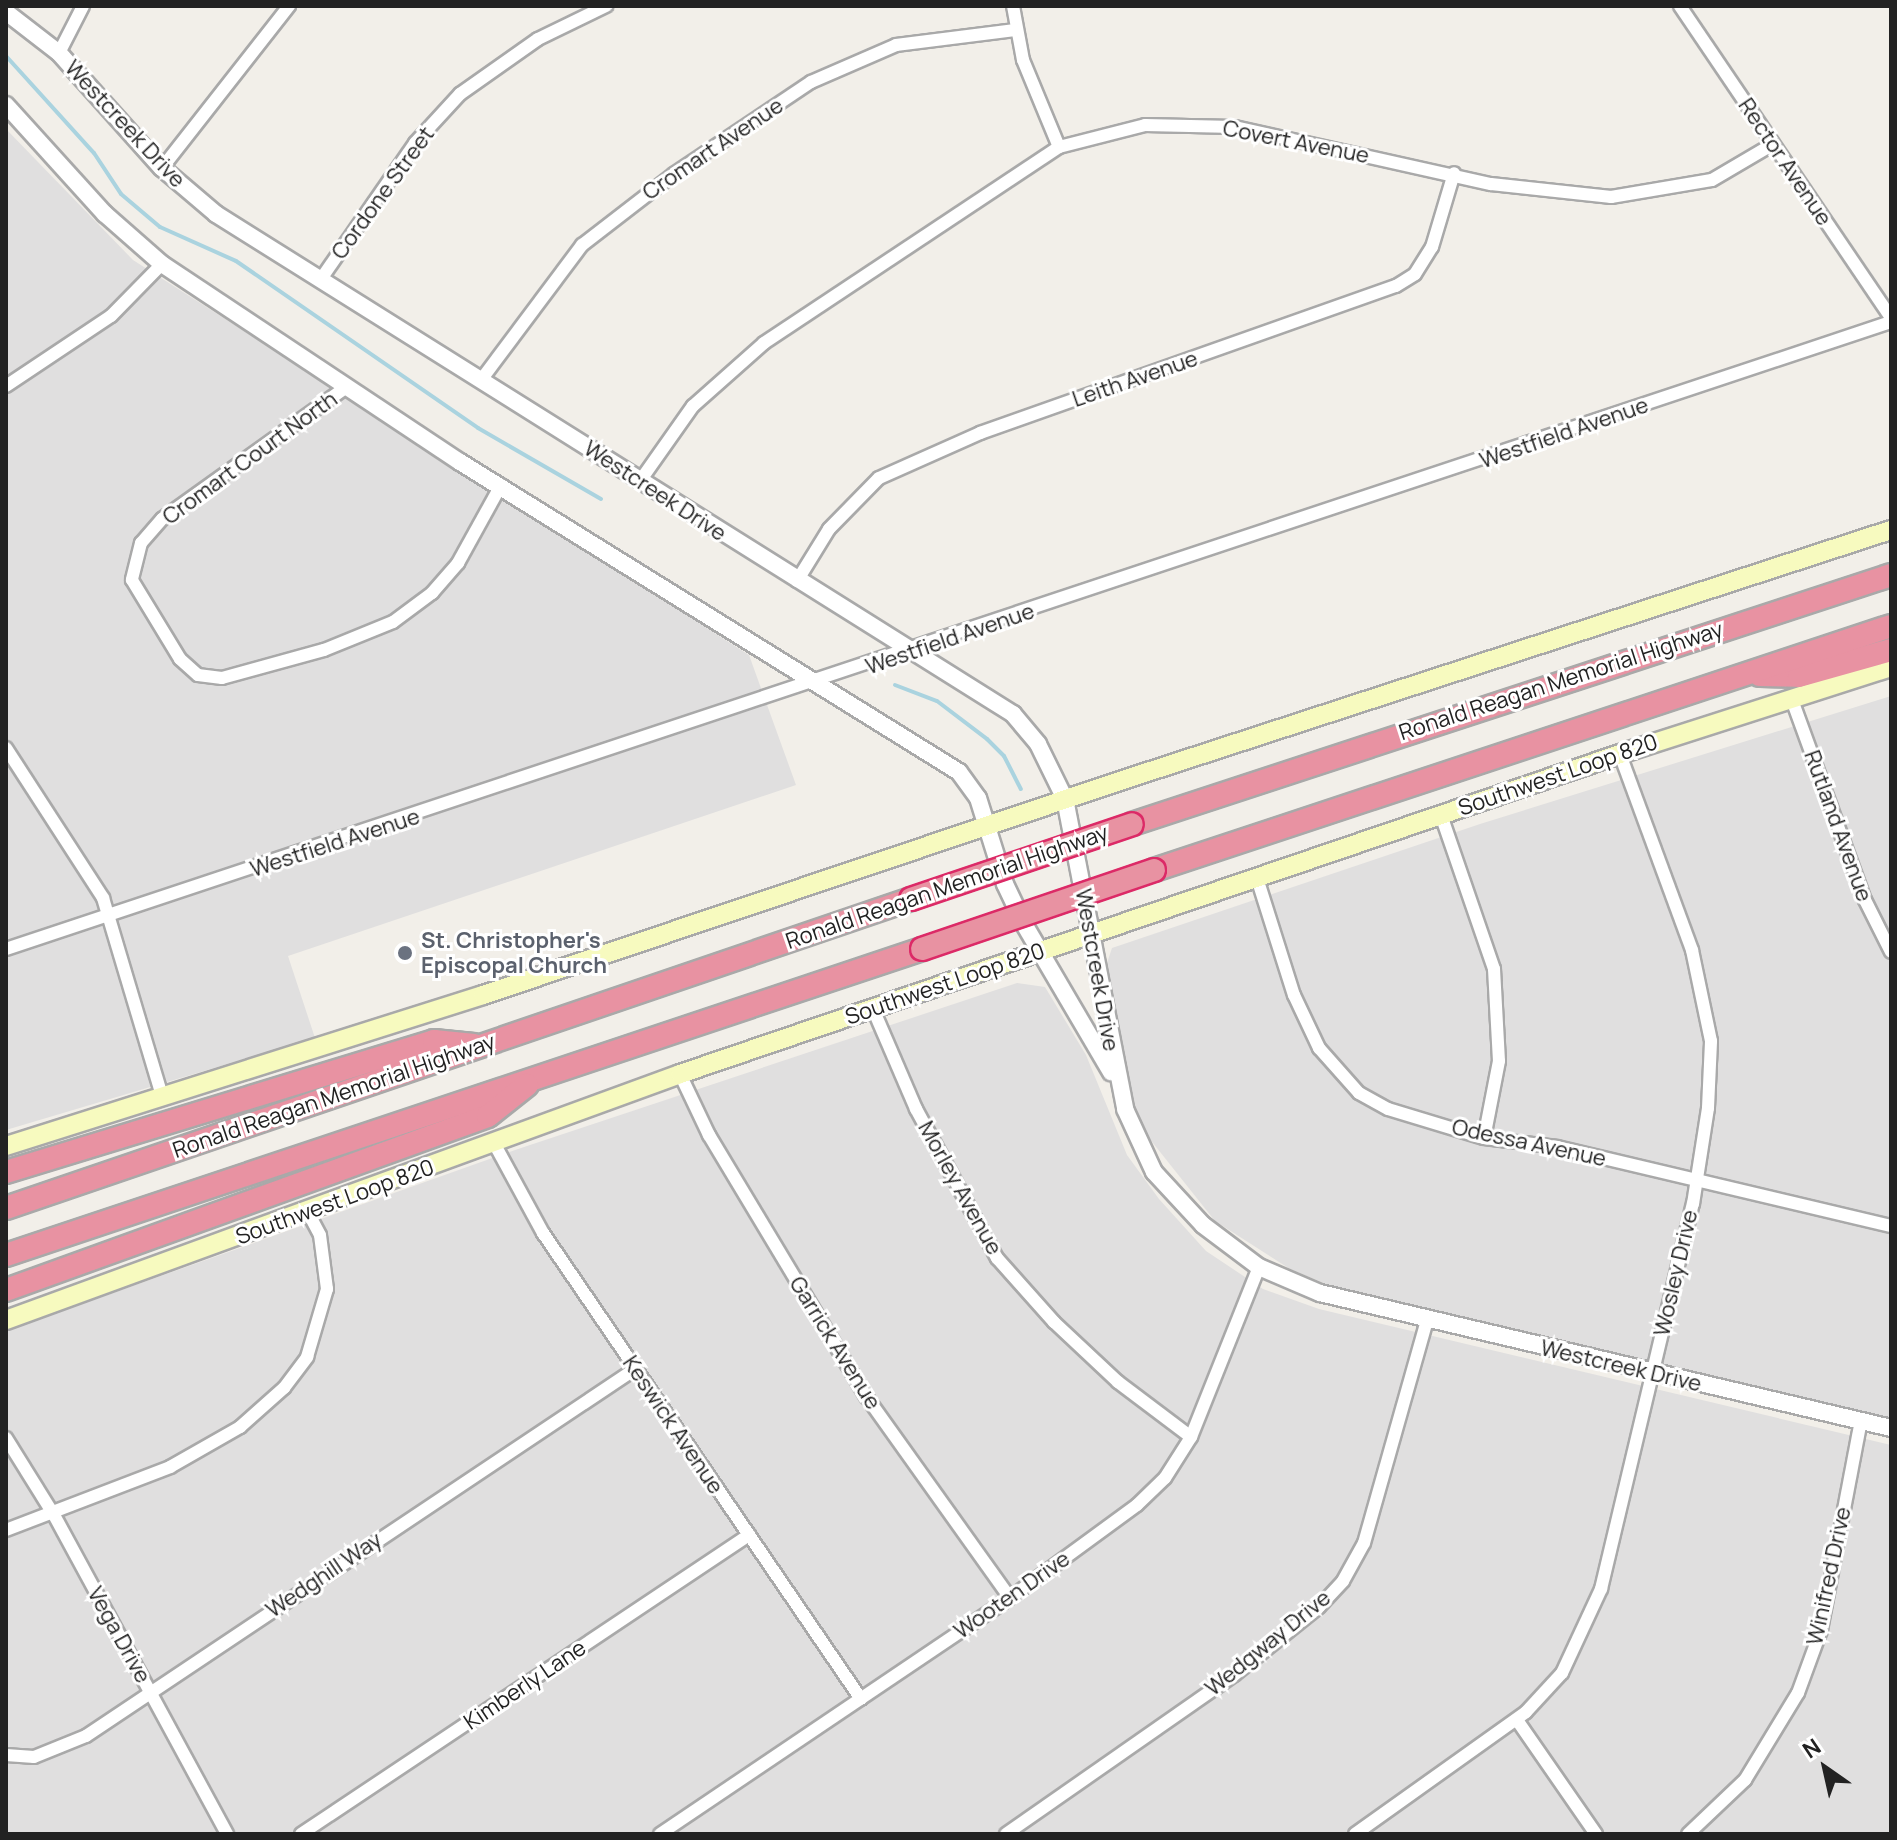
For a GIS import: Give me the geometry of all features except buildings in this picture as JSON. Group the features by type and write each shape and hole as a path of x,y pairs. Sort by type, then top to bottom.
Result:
{"highway":[{"name":"Ronald Reagan Memorial Highway","path":"6,1208 1132,824 1891,575"},
{"name":"Ronald Reagan Memorial Highway","path":"6,1255 1891,626"},
{"path":"1743,674 1799,676 1891,650"},
{"path":"6,1172 434,1041 483,1045"},
{"path":"6,1290 488,1116 541,1074"}],"main road":[{"path":"6,1146 1891,530"},
{"name":"Southwest Loop 820","path":"6,1320 495,1145 680,1074 1620,754 1891,667"}],"street":[{"path":"59,53 83,6"},
{"path":"162,168 289,6"},
{"name":"Cordone Street","path":"321,279 415,143 460,94 538,39 606,6"},
{"path":"1013,6 1015,30 1059,147"},
{"name":"Rector Avenue","path":"1680,6 1891,320"},
{"name":"Westcreek Drive","path":"6,12 59,53 162,168 216,214 1013,714 1038,744 1065,799 1117,1084"},
{"name":"Cromart Avenue","path":"481,380 582,245 661,183 811,82 896,45 1015,30"},
{"name":"Westcreek Drive","path":"7,109 105,214 162,264 345,388 821,682 959,772 989,826 1005,884 1039,952 1117,1084 1154,1172 1203,1225 1259,1267 1320,1293 1427,1321 1891,1428"},
{"name":"Covert Avenue","path":"640,481 693,406 764,343 1059,147 1145,125 1221,126 1519,188 1611,197 1712,180 1773,144"},
{"name":"Leith Avenue","path":"797,581 829,529 879,478 980,433 1396,286 1415,274 1432,247 1454,173"},
{"path":"6,386 111,316 162,264"},
{"name":"Westfield Avenue","path":"6,949 912,652 1891,320"},
{"name":"Cromart Court North","path":"345,388 162,519 148,535 131,566 132,580 150,612 180,659 198,675 222,678 324,650 393,622 432,593 458,563 501,485"},
{"name":"Rutland Avenue","path":"1791,697 1865,900 1891,952"},
{"path":"6,748 97,886 111,917 162,1096"},
{"name":"Wosley Drive","path":"1355,1834 1517,1720 1562,1673 1588,1624 1652,1373 1697,1178 1708,1108 1708,1013 1692,950 1620,754"},
{"path":"1441,815 1480,915 1494,969 1499,1061 1484,1138"},
{"name":"Odessa Avenue","path":"1257,878 1294,995 1319,1048 1345,1082 1388,1109 1484,1138 1557,1147 1891,1226"},
{"name":"Morley Avenue","path":"873,1009 929,1136 997,1258 1065,1332 1191,1437"},
{"name":"Garrick Avenue","path":"680,1074 709,1135 866,1396 1010,1598"},
{"name":"Keswick Avenue","path":"495,1145 543,1233 861,1699"},
{"path":"6,1530 54,1515 170,1467 240,1427 284,1388 307,1357 327,1289 320,1235 308,1212"},
{"name":"Wooten Drive","path":"660,1834 1010,1598 1137,1505 1165,1478 1191,1437 1259,1267"},
{"name":"Wedgway Drive","path":"1006,1834 1234,1675 1319,1607 1343,1581 1364,1543 1427,1321"},
{"name":"Wedghill Way","path":"6,1755 34,1757 59,1750 635,1369"},
{"name":"Winifred Drive","path":"1688,1834 1745,1780 1798,1693 1821,1630 1861,1421"},
{"name":"Vega Drive","path":"6,1438 54,1515 227,1834"},
{"name":"Kimberly Lane","path":"301,1834 749,1535"},
{"path":"1517,1720 1596,1834"}],"shaded area":[{"path":"6,129 133,260 749,655 796,785 288,956 315,1038 6,1130"},
{"path":"1891,696 1891,1419 1336,1288 1290,1269 1215,1221 1145,1133 1124,1084 1105,969 1112,948 1480,824"},
{"path":"1017,983 1045,987 1086,1055 1127,1155 1159,1199 1206,1251 1263,1289 1319,1309 1891,1445 1891,1834 6,1834 6,1331 518,1149"}],"waterway":[{"path":"6,56 94,153 121,194 160,227 236,261 478,428 601,499"},
{"path":"895,685 937,701 987,739 1004,756 1021,789"}],"place":[{"name":"St. Christopher's Episcopal Church","path":"405,953"}]}
